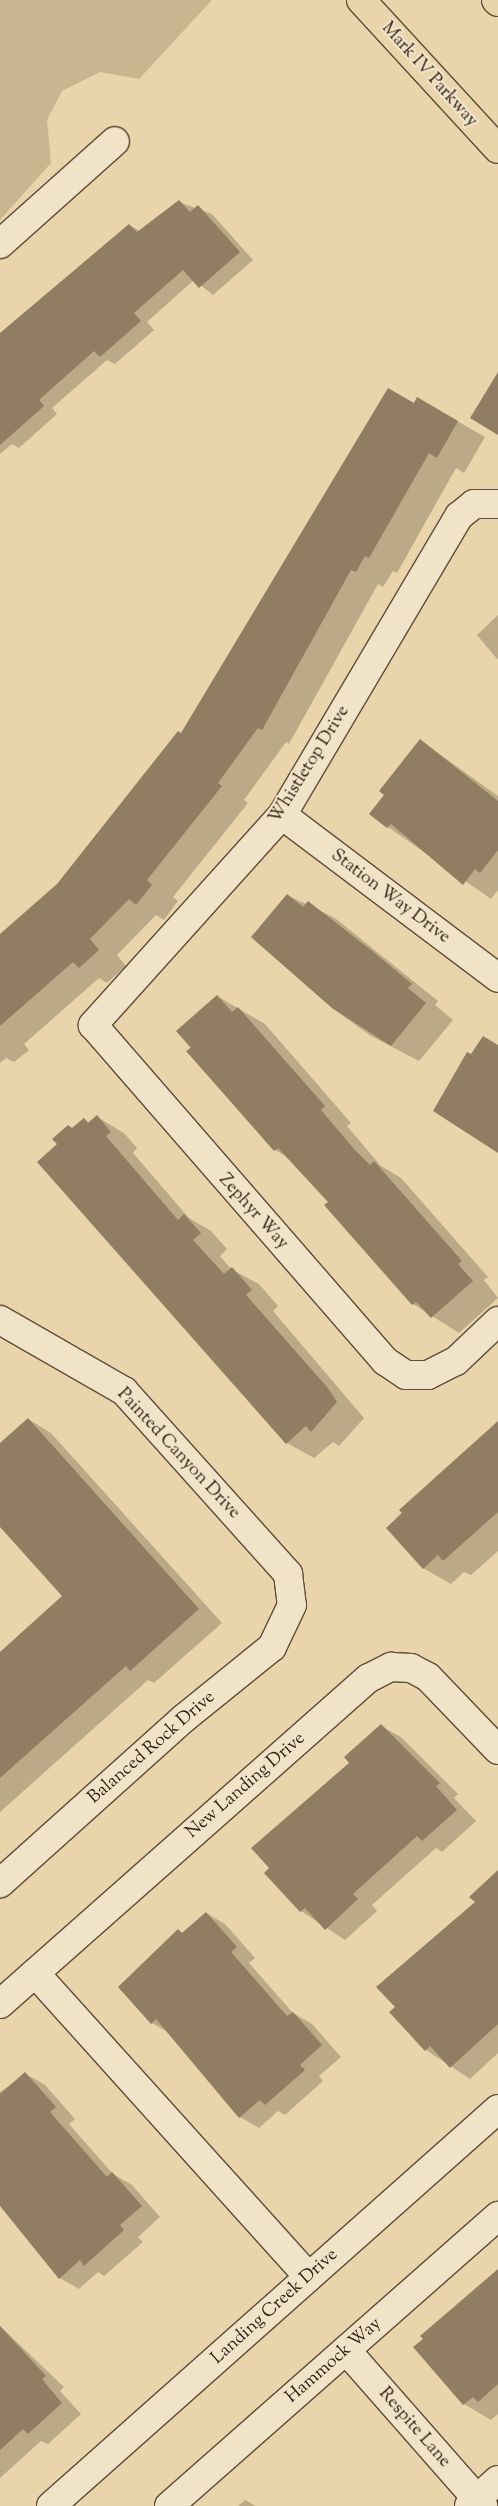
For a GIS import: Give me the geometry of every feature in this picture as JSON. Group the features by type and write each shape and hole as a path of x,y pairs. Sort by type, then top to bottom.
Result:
{"main road":[{"name":"Mark IV Parkway","path":"361,0 498,149"}],"street":[{"path":"0,244 114,141"},
{"name":"Whistletop Drive","path":"93,1026 282,815 425,569 459,516 486,504"},
{"name":"Station Way Drive","path":"282,815 498,978"},
{"name":"Zephyr Way","path":"93,1026 385,1361 406,1375 428,1375 456,1361 498,1321"},
{"name":"Painted Canyon Drive","path":"0,1320 124,1390 288,1574 292,1605"},
{"name":"Balanced Rock Drive","path":"0,1884 183,1719 272,1647 292,1605"},
{"name":"New Landing Drive","path":"0,2004 369,1678 391,1667 411,1668 428,1677 498,1750"},
{"path":"35,1973 309,2277"},
{"name":"Landing Creek Drive","path":"51,2506 498,2109"},
{"name":"Hammock Way","path":"169,2506 498,2216"},
{"name":"Respite Lane","path":"346,2350 476,2504"},
{"path":"476,2504 498,2480"}],"shaded area":[{"path":"0,0 212,0 139,79 100,72 62,91 47,120 51,163 0,220"}],"building":[{"path":"179,200 190,212 198,205 240,252 199,288 183,270 134,313 141,321 100,357 94,351 39,400 44,406 0,445 0,333 129,224 137,232"},
{"path":"498,372 498,435 470,418"},
{"path":"388,388 414,403 417,397 458,421 437,458 429,453 369,558 365,556 356,572 351,570 262,730 258,728 218,783 222,786 147,880 152,885 136,905 129,899 90,939 99,950 79,968 73,962 0,1026 0,934 57,884 178,731 181,733"},
{"path":"420,739 498,801 498,850 480,873 475,869 463,885 391,824 387,828 369,814 384,795 379,791"},
{"path":"287,894 303,907 308,901 371,950 412,984 408,988 426,1003 391,1046 332,1008 251,937"},
{"path":"217,995 232,1012 238,1007 325,1106 321,1110 354,1149 370,1165 374,1161 462,1261 458,1264 473,1281 431,1318 416,1302 412,1305 324,1205 328,1202 278,1148 274,1151 186,1051 191,1048 176,1031"},
{"path":"483,1036 498,1045 498,1153 433,1111 467,1052 471,1054"},
{"path":"97,1115 111,1132 106,1136 178,1220 184,1214 201,1233 193,1240 224,1274 232,1267 252,1290 246,1295 327,1387 337,1402 311,1432 306,1426 286,1444 37,1162 57,1144 52,1139 68,1125 72,1128 84,1118 88,1123"},
{"path":"28,1418 199,1609 130,1671 126,1666 0,1778 0,1652 62,1596 0,1527 0,1443"},
{"path":"498,1421 498,1512 443,1561 438,1555 423,1569 386,1528 402,1513 399,1510"},
{"path":"381,1724 440,1783 436,1786 457,1810 422,1841 417,1836 353,1894 358,1899 325,1930 305,1908 300,1912 264,1873 269,1868 251,1848 349,1763 344,1757"},
{"path":"498,1870 498,2024 450,2068 430,2046 425,2051 389,2012 395,2007 376,1987 475,1902 469,1897"},
{"path":"206,1912 237,1947 231,1952 287,2016 293,2012 322,2045 300,2065 305,2070 265,2105 260,2100 239,2118 156,2019 151,2024 118,1987 178,1929 182,1933"},
{"path":"25,2072 56,2107 50,2112 107,2177 112,2172 142,2206 120,2225 124,2230 84,2266 80,2260 59,2279 0,2206 0,2094"},
{"path":"498,2269 498,2384 478,2402 473,2397 463,2405 413,2347 423,2339 420,2336"},
{"path":"0,2326 46,2376 42,2379 62,2403 28,2434 23,2429 0,2450"}]}
